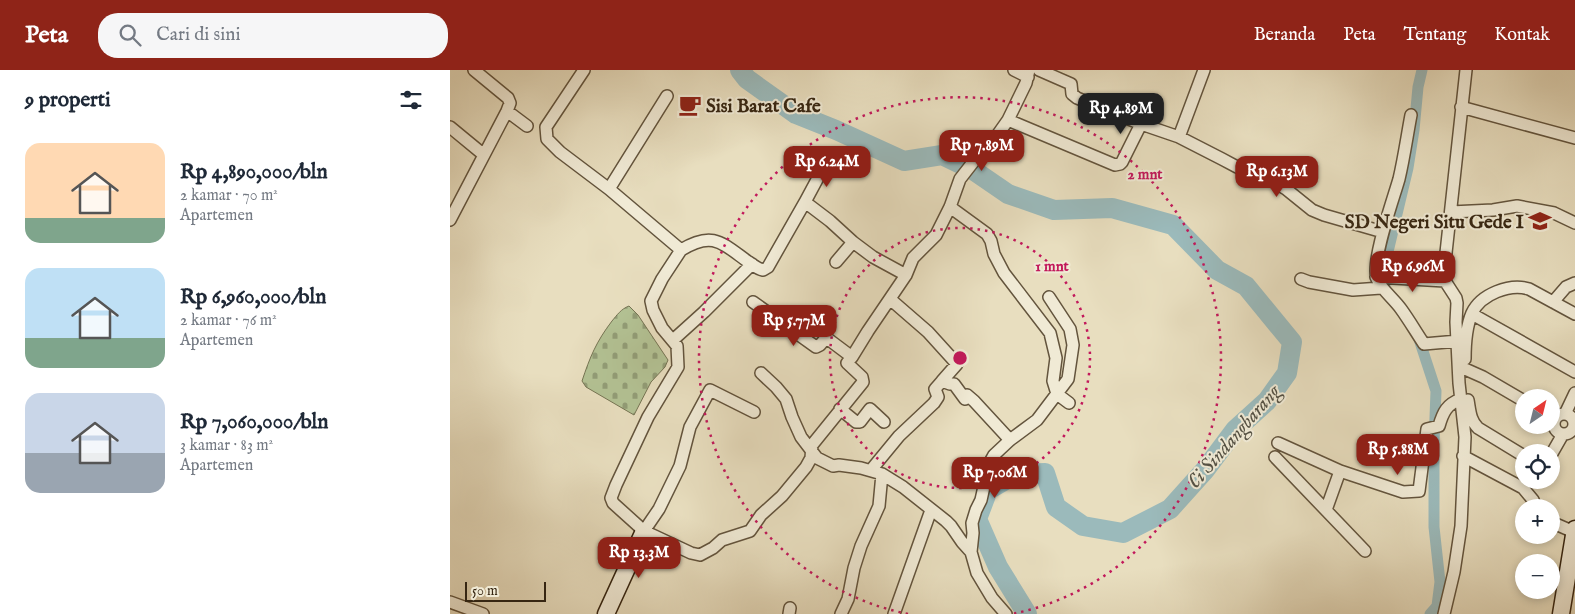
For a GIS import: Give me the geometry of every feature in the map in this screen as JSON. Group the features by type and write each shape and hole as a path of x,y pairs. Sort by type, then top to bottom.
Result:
{"street":[{"path":"452,212 507,112 510,103 508,98 474,70"},
{"path":"584,70 546,127 546,138 560,152 609,189 681,250"},
{"path":"827,161 768,267 764,270 752,264 715,240 702,240 690,244 681,250 662,279 651,301 653,310 662,328 677,346 679,355 678,367 648,416 611,498 613,503 644,531 691,553 700,555 713,548 722,540 750,531 761,515 782,496 806,467 812,446 863,382 862,377 847,363 906,275 913,258 936,235 950,207 960,179 1008,120 1029,74 1014,70"},
{"path":"1039,70 1071,84 1072,94 1077,98 1179,137 1237,168 1269,179 1286,188 1312,210 1383,232"},
{"path":"1179,137 1204,70"},
{"path":"1444,614 1454,572 1461,526 1465,437 1456,322 1458,303 1444,281 1444,271 1466,70"},
{"path":"609,189 667,96"},
{"path":"1462,107 1575,138"},
{"path":"507,112 527,126"},
{"path":"1411,115 1399,178 1383,232 1376,266 1380,280 1424,344 1458,341"},
{"path":"1008,120 1115,165 1122,162 1142,124"},
{"path":"450,127 484,155"},
{"path":"805,202 873,257 906,275"},
{"path":"1451,212 1493,210 1517,206 1554,213 1575,223"},
{"path":"950,207 987,234 994,254 1004,273 1050,333 1056,358 1053,382 1057,394 1069,404"},
{"path":"836,262 853,242"},
{"path":"673,340 752,264"},
{"path":"1301,279 1352,290 1380,280 1444,281"},
{"path":"1553,302 1566,287 1575,283"},
{"path":"1515,451 1478,428 1473,423 1470,414 1465,369 1465,349 1472,314 1476,307 1484,300 1501,289 1523,287 1575,314"},
{"path":"1006,614 992,598 977,573 971,552 972,523 982,500 989,464 994,455 1036,420 1068,380 1073,345 1070,329 1048,297"},
{"path":"841,614 848,599 854,568 861,546 879,506 876,472 899,436 936,401 938,396 935,389 938,383 957,364 928,332 890,299"},
{"path":"754,302 816,346 819,346 825,339 852,357"},
{"path":"1472,314 1575,372"},
{"path":"1465,369 1483,377 1515,397"},
{"path":"760,373 786,399 801,437 816,458 833,466 838,465 876,472 903,487 951,526 971,552"},
{"path":"942,381 954,384 964,399 967,395 974,401 1010,440"},
{"path":"606,614 644,531 659,509 680,466 690,427 710,390 754,412"},
{"path":"1560,415 1575,393"},
{"path":"1278,443 1340,471 1403,492 1419,491 1427,429 1439,426 1442,416 1451,403 1461,399"},
{"path":"840,409 856,422 860,422 870,409 884,422"},
{"path":"1559,444 1569,431 1573,419 1560,416"},
{"path":"1463,456 1523,488 1532,499"},
{"path":"1275,457 1365,551"},
{"path":"1326,510 1340,471"},
{"path":"894,614 931,510"},
{"path":"1560,525 1575,531 1573,558 1560,614"},
{"path":"450,602 483,614"}],"green space":[{"path":"629,306 638,315 668,360 665,367 651,382 634,415 586,387 582,381 591,357 602,336 617,314"}],"waterway":[{"name":"Ci Sindangbarang","path":"740,70 747,79 796,114 904,161 942,155 973,170 1008,194 1054,210 1112,208 1173,225 1217,270 1246,286 1292,342 1287,373 1267,401 1235,430 1205,470 1170,509 1123,533 1083,526 1056,507 1045,473 1016,474 988,490 977,519 998,567 1027,614"},
{"path":"1385,285 1381,281 1408,168 1418,87 1422,70"},
{"path":"1418,336 1436,391 1434,527 1440,582 1437,606 1430,614"}],"place":[{"name":"Sisi Barat Cafe","path":"690,105"},
{"name":"SD Negeri Situ Gede I","path":"1540,221"}]}
